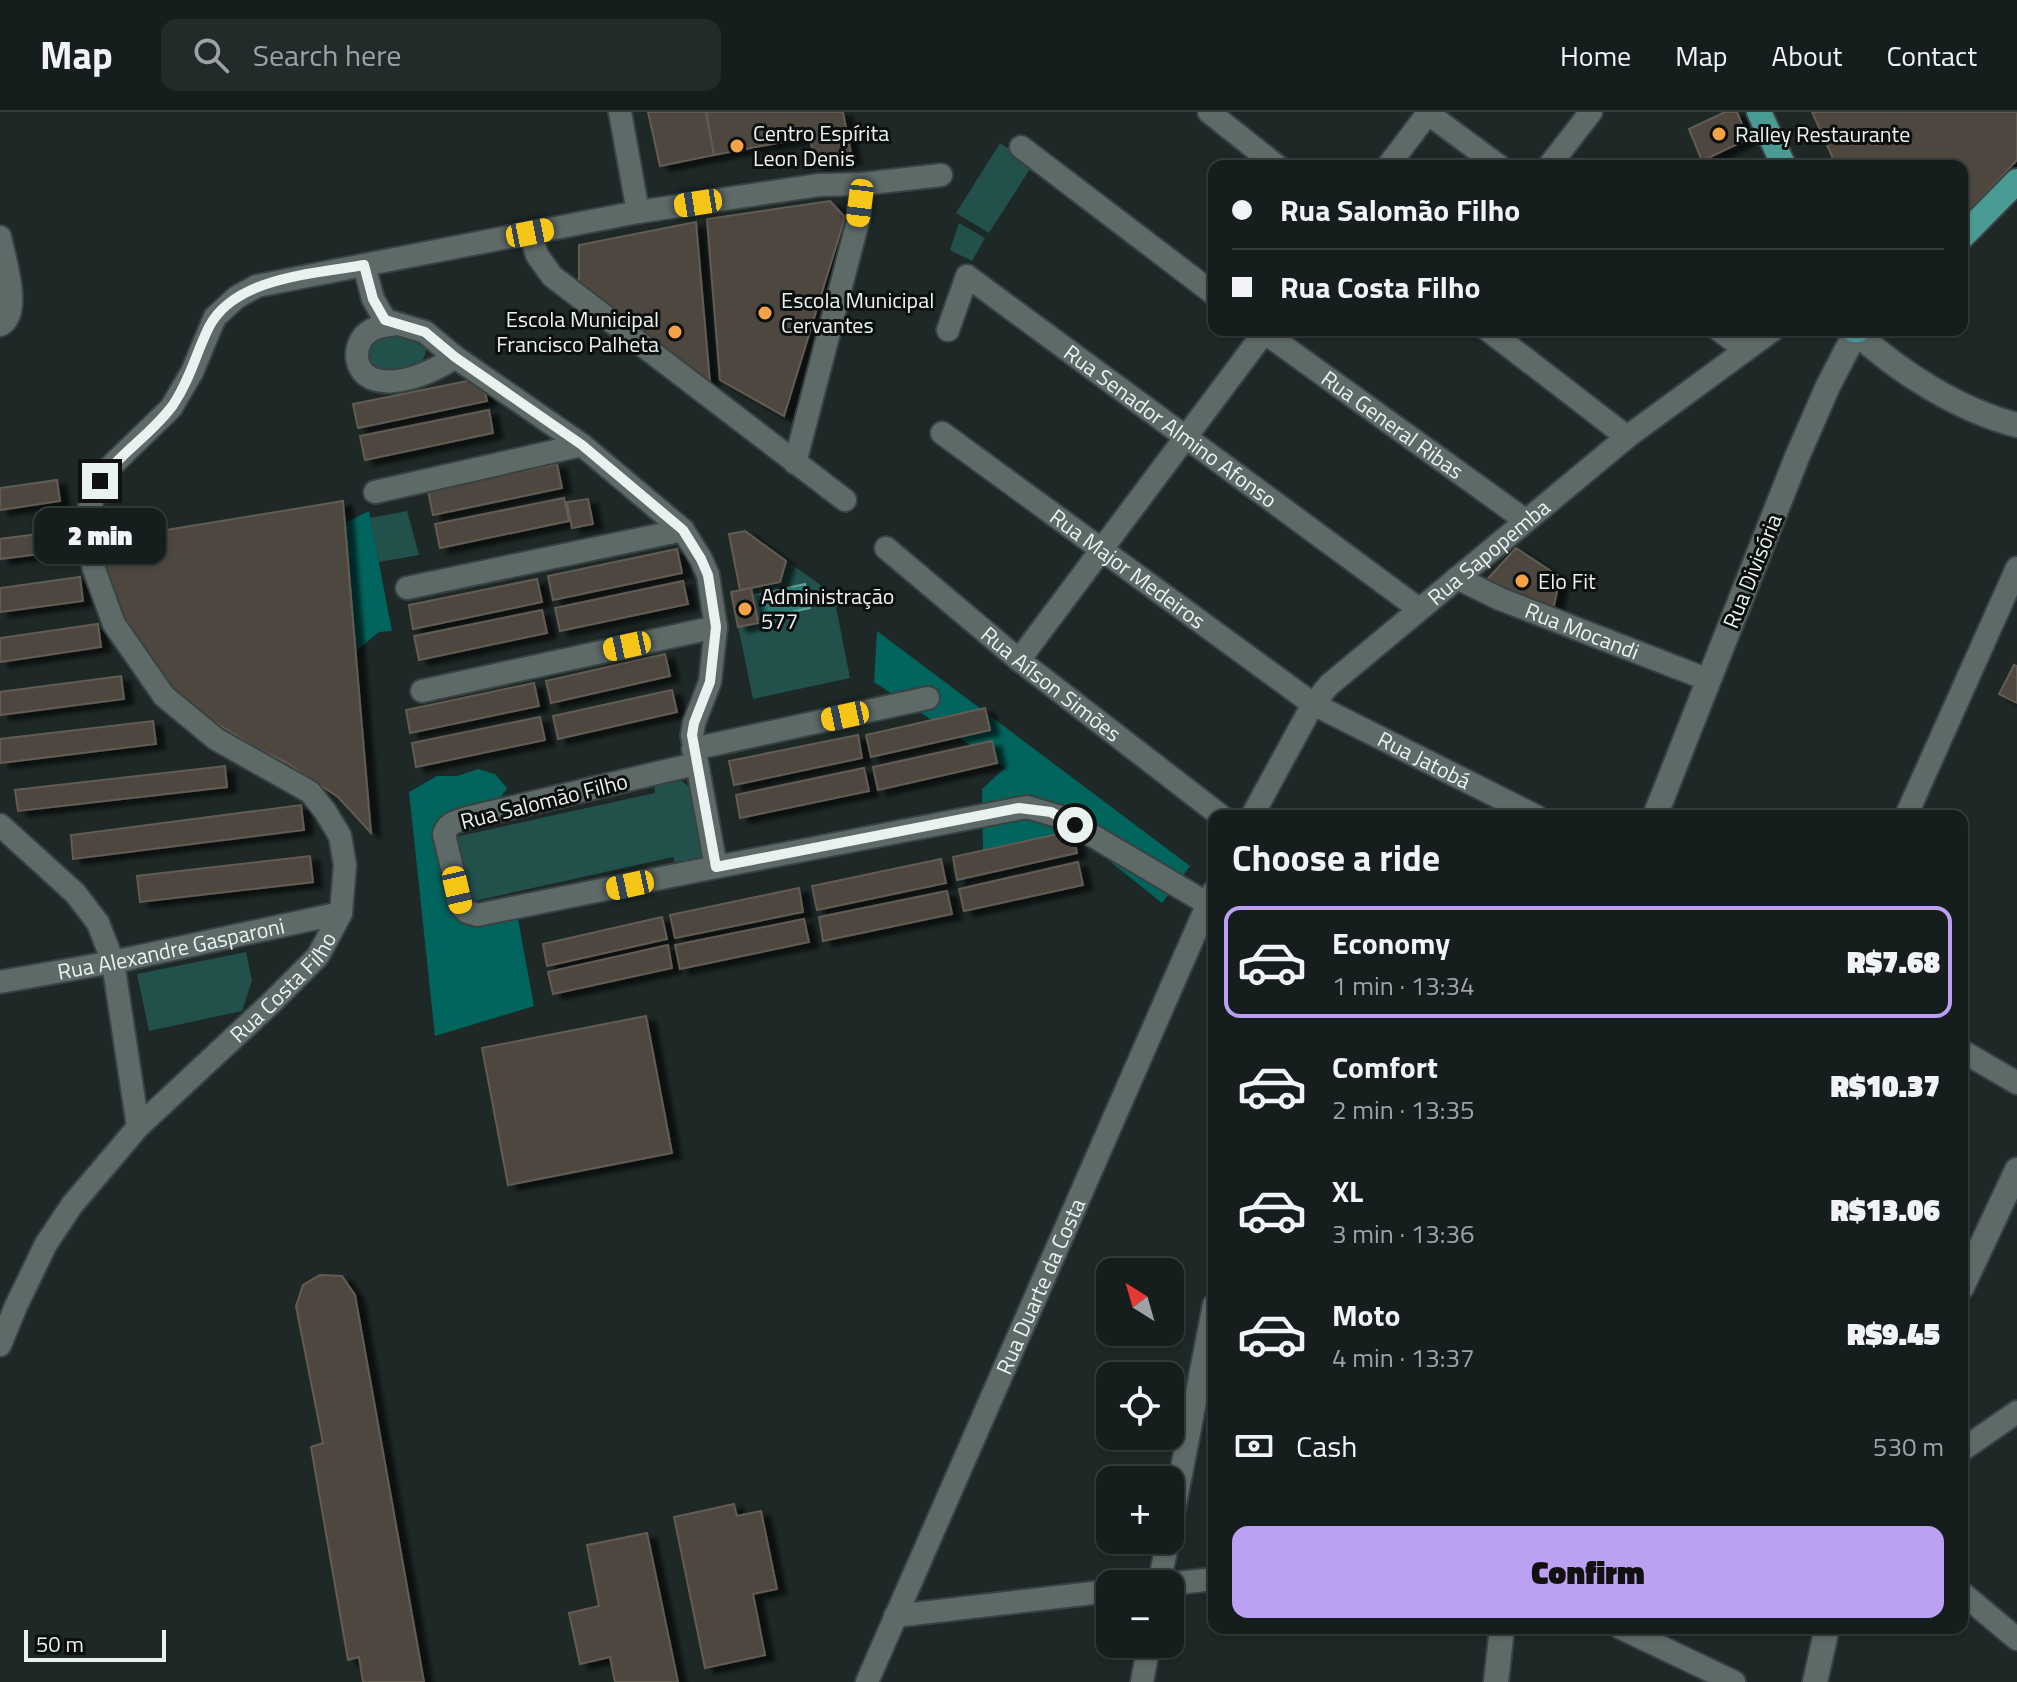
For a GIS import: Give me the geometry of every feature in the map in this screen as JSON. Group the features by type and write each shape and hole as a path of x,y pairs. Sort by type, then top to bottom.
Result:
{"main road":[{"path":"1759,112 1781,160"},
{"path":"1968,231 2017,181"}],"street":[{"path":"620,112 638,212"},
{"path":"1209,112 1269,160"},
{"path":"1554,160 1591,112"},
{"path":"1393,160 1428,113 1491,160"},
{"path":"1021,147 1208,289"},
{"path":"716,867 694,757 694,723 710,682 716,627 708,575 701,559 683,530 582,445 455,357 422,330 385,320 376,305 364,265 638,212 819,185 862,184 941,175"},
{"path":"795,463 858,221 862,184"},
{"path":"530,233 537,255 552,276 845,500"},
{"path":"0,237 12,299 11,312 6,322 0,325"},
{"name":"Rua Costa Filho","path":"0,1345 8,1302 72,1205 138,1127 318,956 341,913 345,865 340,836 325,811 310,792 216,739 164,696 114,624 94,569 87,540 87,514 100,481 109,468 171,408 192,372 215,317 237,297 257,286 364,265"},
{"name":"Rua Senador Almino Afonso","path":"948,330 967,276 1419,609"},
{"path":"376,305 367,333 358,346 357,356 363,372 376,380 425,375 455,357"},
{"path":"367,333 395,324"},
{"path":"1019,660 1260,336"},
{"name":"Rua General Ribas","path":"1271,336 1525,520"},
{"path":"1496,336 1627,437"},
{"path":"1727,336 1745,349"},
{"name":"Rua Sapopemba","path":"1255,810 1313,704 1346,669 1627,437 1764,336"},
{"name":"Rua Divisória","path":"1657,810 1803,443 1854,336"},
{"path":"1862,336 1899,367 1977,413 2017,425"},
{"name":"Rua Major Medeiros","path":"942,433 1313,704"},
{"path":"375,492 582,445"},
{"path":"407,588 683,530"},
{"name":"Rua Aílson Simões","path":"886,548 1019,660 1213,810"},
{"path":"1909,810 2017,568"},
{"name":"Rua Mocandi","path":"1457,578 1500,599 1709,680"},
{"path":"422,691 716,627"},
{"name":"Rua Salomão Filho","path":"928,698 452,823 444,834 461,906 477,915 1027,807 1061,817 1208,895"},
{"name":"Rua Jatobá","path":"1313,704 1524,810"},
{"path":"0,825 84,903 98,923 113,962 138,1127"},
{"name":"Rua Duarte da Costa","path":"867,1682 1208,904"},
{"name":"Rua Alexandre Gasparoni","path":"0,982 113,962 341,913"},
{"path":"1968,1054 2017,1083"},
{"path":"1968,1274 2017,1170"},
{"path":"1183,1466 1208,1336"},
{"path":"1968,1446 2017,1412"},
{"path":"1184,1582 1208,1580"},
{"path":"895,1616 1096,1593"},
{"path":"1968,1598 2017,1639"},
{"path":"1496,1682 1501,1634"},
{"path":"1634,1634 1734,1682"},
{"path":"1815,1682 1826,1634"},
{"path":"1142,1682 1146,1658"}],"green space":[{"path":"1000,143 1033,164 989,233 956,213"},
{"path":"959,223 985,238 972,261 950,250"},
{"path":"403,332 425,344 423,360 410,368 376,372 366,361 368,343"},
{"path":"407,511 419,555 379,562 370,518"},
{"path":"745,531 847,604 836,607 850,678 753,699 731,592 740,590 729,534"},
{"path":"673,777 686,784 696,795 705,855 695,866 677,870 673,857 470,902 455,837 655,793 654,781"},
{"path":"246,952 252,981 242,1011 149,1031 137,974"}],"shaded area":[{"path":"369,511 392,631 379,632 329,673 253,746 199,712 351,598 309,540"},
{"path":"805,584 810,608 759,619 755,595"},
{"path":"877,631 1190,866 1162,903 1072,831 983,850 982,789 1005,768 874,682"},
{"path":"478,769 495,774 507,788 494,808 445,819 461,905 516,908 534,1006 435,1036 409,792 437,776 457,776"}],"building":[{"path":"648,112 706,112 714,155 660,166"},
{"name":"Centro Espírita Leon Denis","path":"706,112 843,112 852,159 817,165 809,137 714,155"},
{"name":"Ralley Restaurante","path":"1725,112 1737,112 1748,139 1702,160 1689,129"},
{"path":"1812,112 2017,112 2017,160 1968,213 1968,160 1832,160"},
{"name":"Escola Municipal Cervantes","path":"830,201 845,217 784,416 720,380 707,219"},
{"name":"Escola Municipal Francisco Palheta","path":"696,222 710,383 579,282 579,245"},
{"path":"482,378 487,401 358,428 353,404"},
{"path":"489,410 493,433 365,460 360,436"},
{"path":"557,464 562,488 433,515 428,491"},
{"path":"57,480 60,501 0,510 0,488"},
{"path":"564,498 569,521 440,548 435,524"},
{"path":"588,499 593,524 572,528 567,502"},
{"path":"343,501 371,833 338,797 199,712 171,689 128,628 111,590 103,551 106,540"},
{"path":"68,530 71,550 0,559 0,539"},
{"path":"745,531 786,561 780,582 740,590 729,534"},
{"name":"Elo Fit","path":"1516,548 1560,577 1552,615 1482,585"},
{"path":"677,549 682,573 553,600 548,576"},
{"path":"80,577 83,601 0,612 0,588"},
{"path":"537,579 542,602 413,629 409,605"},
{"path":"683,581 688,604 560,631 555,608"},
{"name":"Administração 577","path":"751,588 758,623 738,627 731,592"},
{"path":"542,610 547,633 419,660 414,636"},
{"path":"98,624 101,647 0,662 0,638"},
{"path":"665,654 670,676 551,703 546,681"},
{"path":"2014,665 2017,666 2017,703 1999,694"},
{"path":"121,676 124,699 0,715 0,692"},
{"path":"534,683 539,706 410,733 406,710"},
{"path":"672,690 677,712 558,739 553,716"},
{"path":"985,708 990,730 871,757 866,735"},
{"path":"540,717 545,740 416,767 412,743"},
{"path":"153,721 156,744 0,763 0,739"},
{"path":"858,735 862,758 734,785 729,761"},
{"path":"992,741 997,763 878,790 873,767"},
{"path":"225,766 227,787 18,811 15,790"},
{"path":"864,768 869,791 740,818 736,795"},
{"path":"301,805 304,830 73,859 71,835"},
{"path":"1072,831 1077,853 957,880 953,857"},
{"path":"310,856 313,882 140,902 137,876"},
{"path":"941,859 946,883 817,910 812,886"},
{"path":"1078,862 1083,885 964,911 959,889"},
{"path":"799,888 803,912 675,938 670,915"},
{"path":"947,891 952,914 823,941 819,917"},
{"path":"662,917 667,939 547,966 543,944"},
{"path":"804,919 809,942 680,969 675,945"},
{"path":"668,945 672,968 553,994 548,972"},
{"path":"646,1016 672,1153 508,1185 482,1048"},
{"path":"320,1275 342,1276 355,1295 424,1682 363,1682 359,1657 348,1660 311,1447 323,1443 296,1306 303,1285"},
{"path":"734,1504 737,1516 761,1511 777,1589 753,1594 765,1655 705,1668 674,1517"},
{"path":"647,1533 678,1682 615,1682 610,1657 580,1664 569,1613 599,1606 587,1545"}],"place":[{"name":"Ralley Restaurante","path":"1719,134"},
{"name":"Centro Espírita Leon Denis","path":"737,146"},
{"name":"Escola Municipal Cervantes","path":"765,313"},
{"name":"Escola Municipal Francisco Palheta","path":"675,332"},
{"name":"Elo Fit","path":"1522,581"},
{"name":"Administração 577","path":"745,609"}],"route":[{"path":"100,481 109,468 171,408 192,372 210,325 222,309 257,286 364,265 373,299 385,320 422,330 455,357 582,445 683,530 701,559 714,601 716,627 710,682 692,735 716,867 1027,807 1051,812 1075,825"}]}
